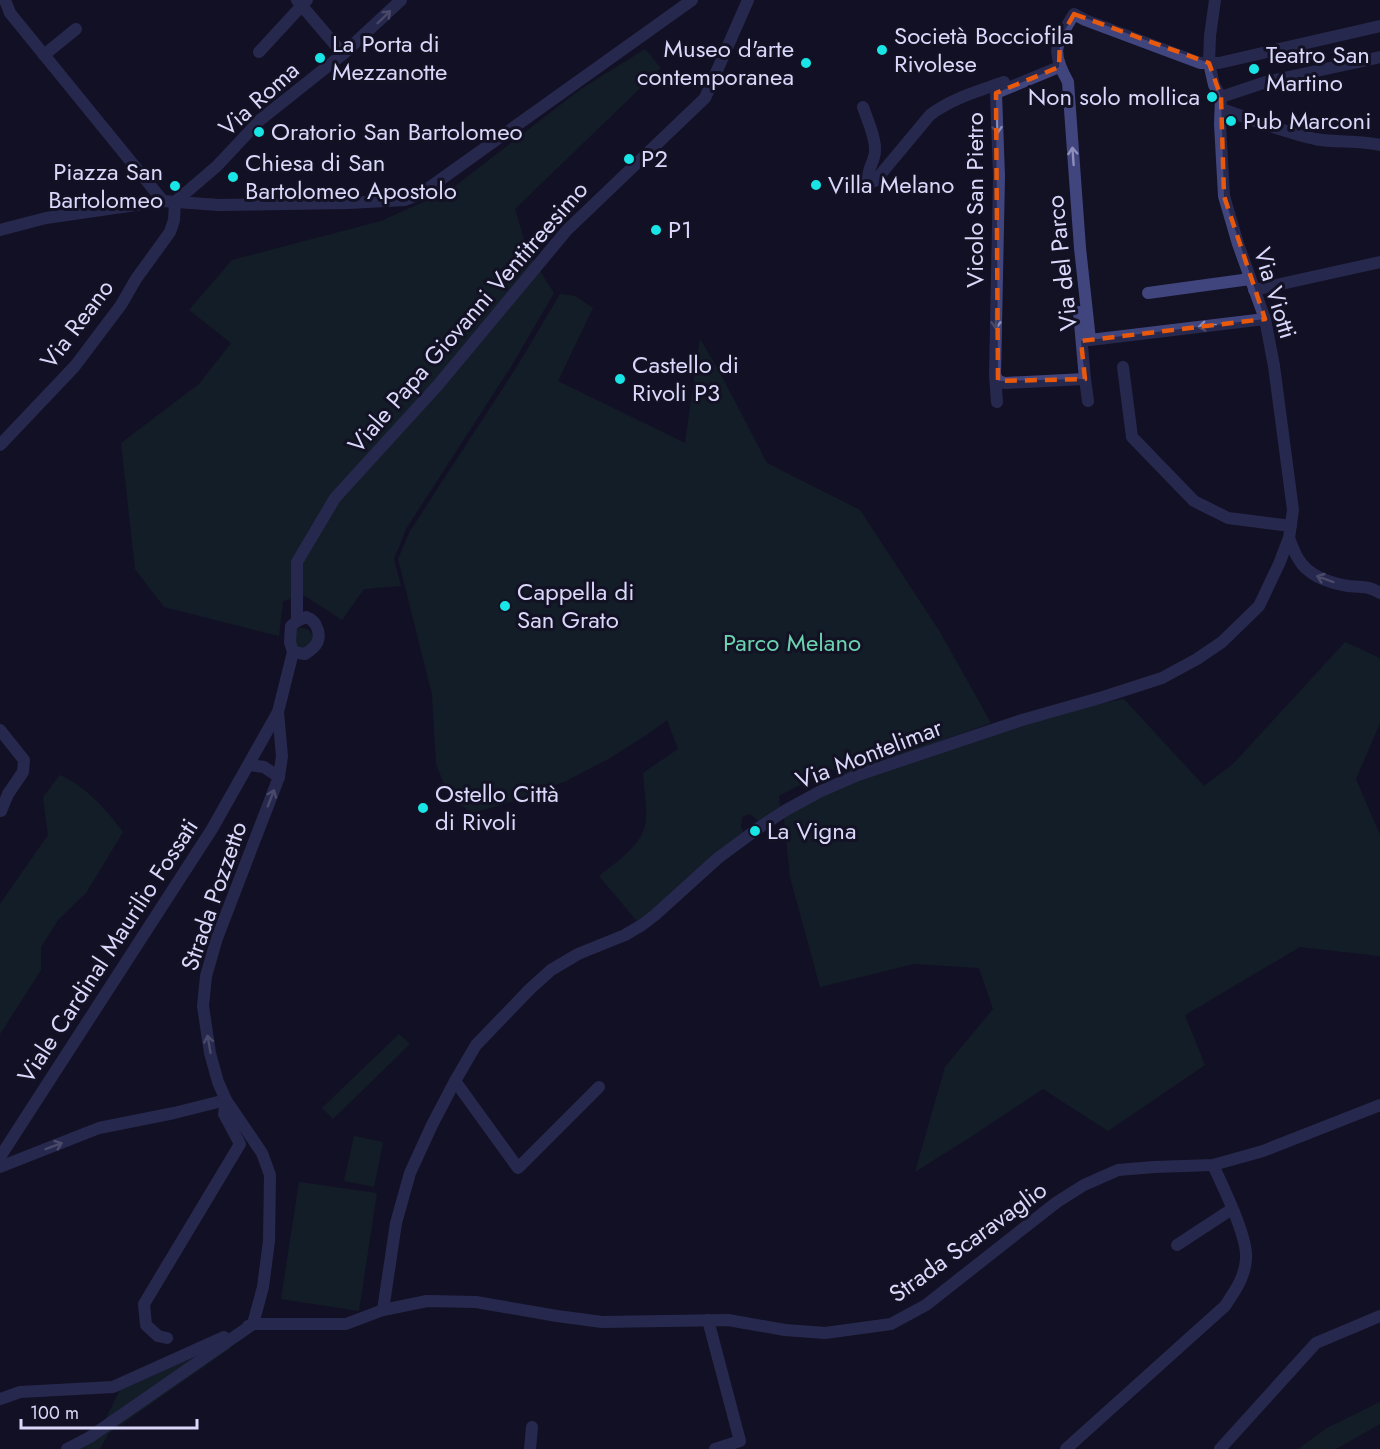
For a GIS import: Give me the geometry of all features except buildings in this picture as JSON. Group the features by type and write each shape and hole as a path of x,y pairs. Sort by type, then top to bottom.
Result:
{"street":[{"path":"5,0 10,13 145,179 169,201"},
{"name":"Via Roma","path":"169,201 217,166 260,120 343,54 400,0"},
{"path":"0,230 46,218 169,201 228,205 405,200 453,171 692,0"},
{"name":"Viale Papa Giovanni Ventitreesimo","path":"249,765 278,712 293,652 290,634 291,626 297,621 297,562 335,498 438,386 567,230 705,98 748,0"},
{"name":"Via Viotti","path":"1215,0 1209,63 1214,86 1221,103 1224,196 1265,320 1288,463 1293,510 1290,532"},
{"path":"259,52 302,2 343,54"},
{"path":"863,107 875,144 875,153 867,176 871,182 937,110 954,100 1058,62 1060,39 1074,14 1200,63 1219,63 1380,26"},
{"path":"44,55 76,28"},
{"path":"1221,103 1266,82 1380,57"},
{"name":"Via del Parco","path":"1058,62 1068,82 1080,248 1090,340 1265,320"},
{"name":"Vicolo San Pietro","path":"997,402 995,375 999,176 996,93 1058,62"},
{"path":"1221,103 1313,138 1330,141 1377,142"},
{"name":"Via Reano","path":"0,445 75,366 121,305 136,279 170,232 174,220 169,201"},
{"path":"1080,248 1075,263 1084,379 1088,401"},
{"path":"1148,293 1252,284 1380,262"},
{"path":"1123,367 1132,438 1194,501 1228,518 1290,532 1298,560 1308,572 1345,585 1371,588 1380,593"},
{"path":"995,375 998,381 1005,383 1084,379"},
{"name":"Via Montelimar","path":"382,1310 396,1223 410,1173 432,1125 476,1045 551,970 578,954 642,925 656,915 717,858 786,810 821,791 858,776 1022,720 1161,678 1197,659 1222,642 1259,606 1279,564 1290,532"},
{"path":"293,652 305,654 316,646 319,636 312,619 306,617 297,621"},
{"name":"Viale Papa Giovanni Ventitreesimo","path":"278,712 282,756 279,777"},
{"path":"0,730 24,760 23,772 8,794 1,811"},
{"path":"249,765 264,767 279,777"},
{"name":"Viale Cardinal Maurilio Fossati","path":"0,1157 212,830 249,765"},
{"name":"Strada Pozzetto","path":"253,1324 263,1287 269,1241 270,1175 262,1153 226,1100 218,1082 210,1053 202,1006 206,976 217,938 279,777"},
{"path":"455,1081 518,1168 599,1087"},
{"path":"0,1167 99,1128 226,1100"},
{"name":"Strada Pozzetto","path":"167,1338 158,1336 146,1325 144,1304 240,1144 224,1114 226,1100"},
{"name":"Strada Scaravaglio","path":"253,1324 346,1324 382,1310 427,1302 476,1302 602,1322 728,1320 785,1330 825,1333 891,1324 926,1305 1057,1202 1084,1185 1118,1170 1214,1165 1263,1151 1380,1105"},
{"path":"1066,1449 1225,1306 1241,1280 1246,1259 1245,1244 1214,1165"},
{"path":"1177,1245 1232,1209"},
{"path":"1220,1449 1316,1343 1380,1316"},
{"path":"708,1320 740,1441 715,1449"},
{"path":"0,1399 20,1392 113,1388 253,1324"},
{"path":"67,1449 90,1437 253,1324"},
{"path":"530,1449 532,1427"}],"highlighted area":[{"path":"1074,14 1209,63 1221,97 1224,196 1265,319 1081,341 1085,379 998,381 996,93 1059,67 1060,39"}],"green space":[{"path":"645,49 661,68 515,209 528,252 554,293 512,365 406,529 394,559 401,586 364,589 342,620 305,596 283,601 279,636 164,607 135,569 121,443 199,384 231,343 189,310 232,260 381,221 450,190 581,89"},
{"name":"Parco Melano","path":"560,294 575,296 593,308 558,381 685,443 700,339 767,463 860,510 940,632 991,723 847,774 830,769 779,796 780,807 760,822 750,814 742,817 741,826 744,834 641,926 599,876 635,845 644,829 646,808 643,773 678,749 667,720 610,758 566,781 507,803 472,813 449,796 436,764 432,694 398,559 410,531 518,365"},
{"path":"299,628 309,630 313,641 312,645 299,650 291,636"},
{"path":"1345,642 1380,658 1380,723 1356,779 1380,835 1380,956 1300,947 1185,1015 1205,1065 1108,1131 1043,1089 915,1172 945,1067 993,1009 979,968 914,964 820,987 790,877 784,818 806,799 1022,720 1124,699 1204,786 1234,763"},
{"path":"60,775 78,785 95,799 123,832 86,893 58,920 41,947 41,970 0,1034 0,904 48,835 43,797"},
{"path":"399,1034 410,1044 333,1119 322,1108"},
{"path":"354,1136 383,1142 374,1187 344,1181"},
{"path":"299,1182 377,1193 359,1311 281,1299"},
{"path":"232,1347 109,1433 100,1449 76,1449 97,1436 120,1390 195,1357"},
{"path":"1380,1402 1380,1424 1336,1449 1298,1449 1327,1428"}],"place":[{"name":"Società Bocciofila Rivolese","path":"882,50"},
{"name":"La Porta di Mezzanotte","path":"320,58"},
{"name":"Museo d'arte contemporanea","path":"806,63"},
{"name":"Teatro San Martino","path":"1254,69"},
{"name":"Non solo mollica","path":"1212,97"},
{"name":"Pub Marconi","path":"1231,121"},
{"name":"Oratorio San Bartolomeo","path":"259,132"},
{"name":"P2","path":"629,159"},
{"name":"Chiesa di San Bartolomeo Apostolo","path":"233,177"},
{"name":"Villa Melano","path":"816,185"},
{"name":"Piazza San Bartolomeo","path":"175,186"},
{"name":"P1","path":"656,230"},
{"name":"Castello di Rivoli P3","path":"620,379"},
{"name":"Cappella di San Grato","path":"505,606"},
{"name":"Ostello Città di Rivoli","path":"423,808"},
{"name":"La Vigna","path":"755,831"}]}
